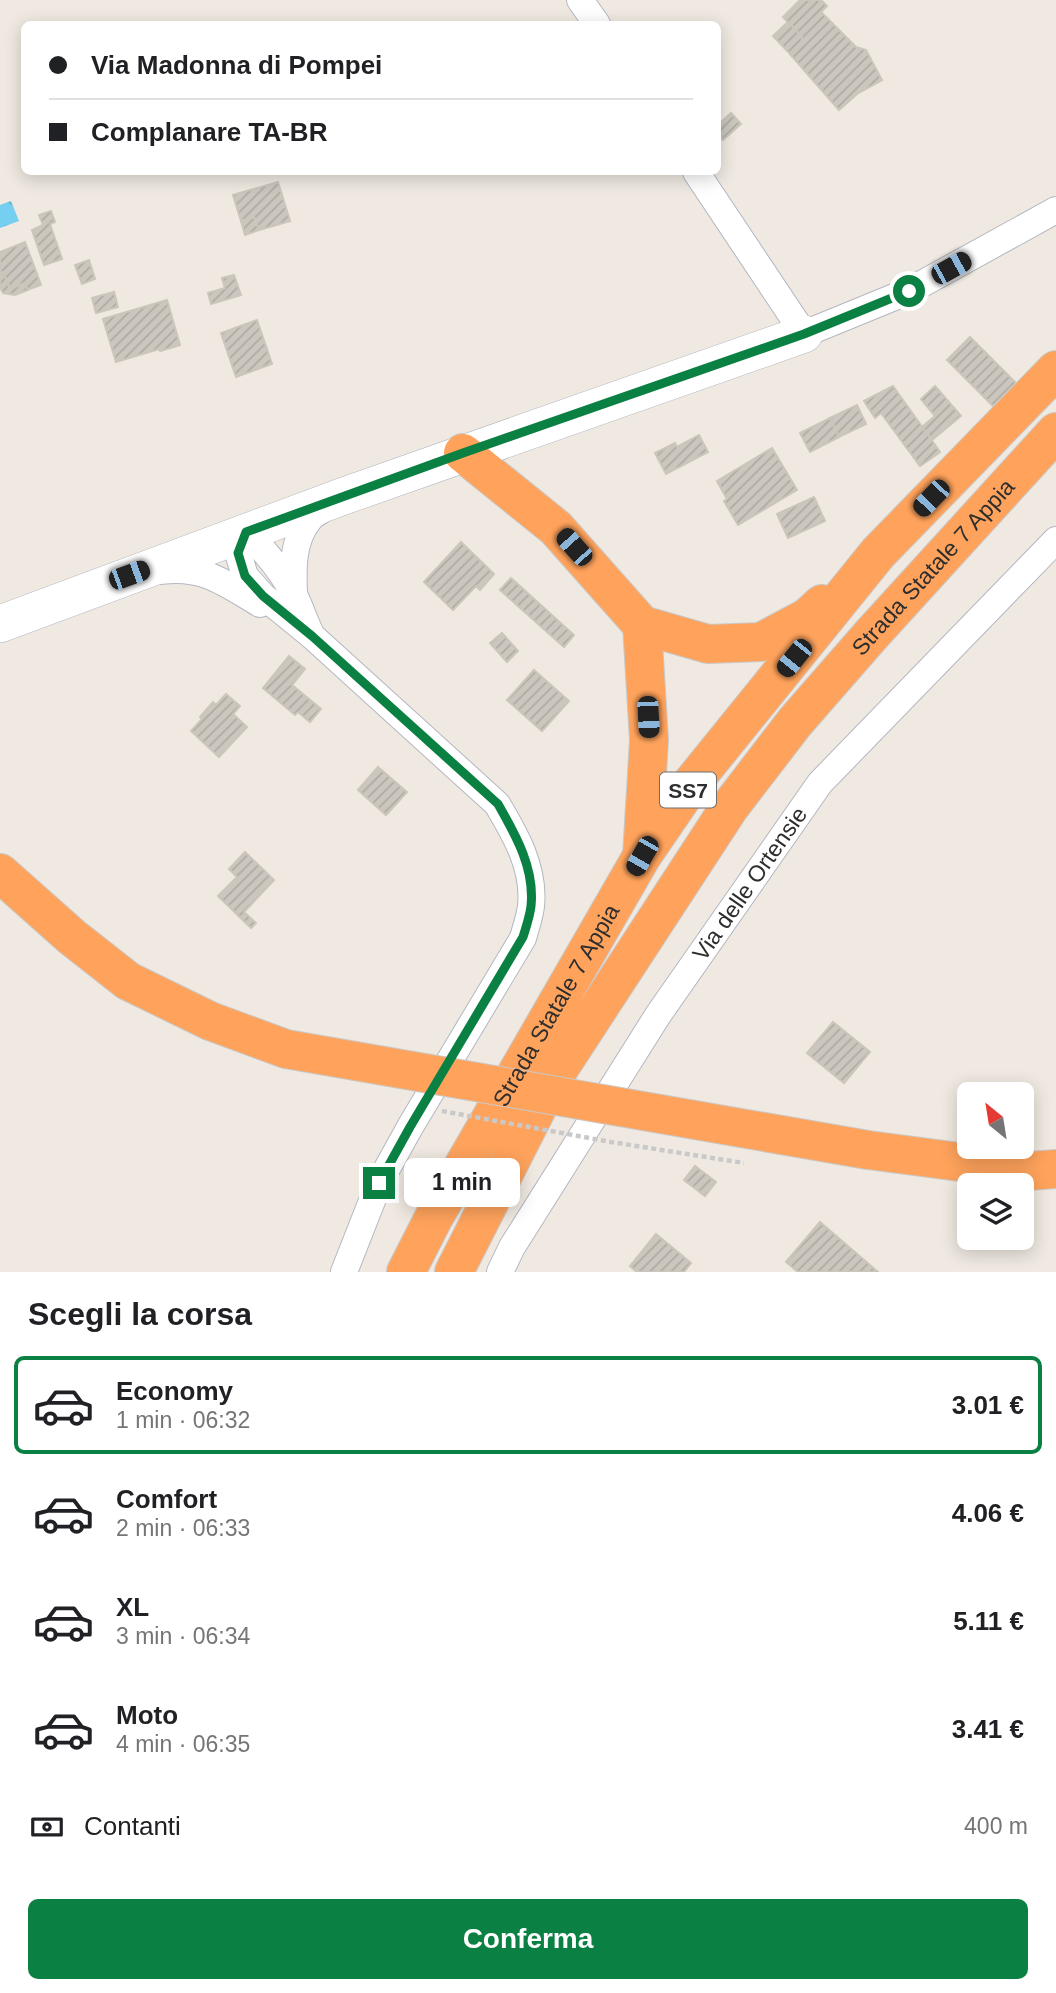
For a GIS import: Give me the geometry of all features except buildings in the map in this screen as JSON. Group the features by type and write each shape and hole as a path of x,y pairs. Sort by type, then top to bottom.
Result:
{"highway":[{"name":"Strada Statale 7 Appia","path":"406,1272 434,1217 642,856 692,783 878,553 1056,370"},
{"name":"Strada Statale 7 Appia","path":"454,1272 551,1081 729,808 795,722 1056,432"},
{"path":"463,453 556,528 642,625 708,644 761,642 808,617 878,553"},
{"path":"871,635 959,554 1056,455"},
{"path":"642,625 649,740 642,856"},
{"path":"0,873 72,937 128,981 210,1021 286,1049 868,1150 1029,1171 1056,1169"}],"street":[{"path":"580,0 595,21"},
{"path":"698,175 804,334"},
{"path":"0,624 341,497 804,334 909,291 1056,210"},
{"path":"294,594 293,564 300,534 310,518 341,497"},
{"path":"246,532 273,563 294,594 312,636"},
{"path":"246,532 238,553 245,576 263,596 312,636 498,804 517,838 529,872 531,905 523,937 379,1183 344,1272"},
{"name":"Via delle Ortensie","path":"500,1272 512,1247 658,1015 820,783 1056,540"},
{"path":"129,575 178,568 204,572 312,636"}],"water":[{"path":"11,201 19,221 0,228 0,205"}],"route":[{"path":"379,1183 523,937 531,905 529,872 517,838 498,804 312,636 263,596 245,576 238,553 246,532 804,334 909,291"}]}
